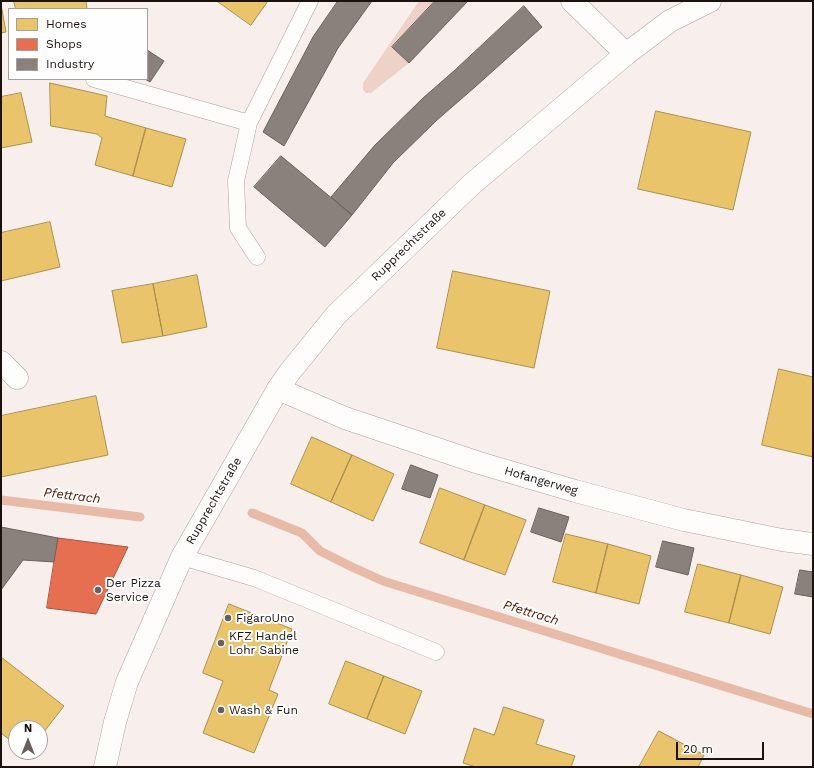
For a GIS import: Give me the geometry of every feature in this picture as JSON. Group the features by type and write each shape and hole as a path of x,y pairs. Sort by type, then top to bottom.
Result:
{"main road":[{"path":"572,1 626,54"},
{"name":"Rupprechtstraße","path":"105,767 115,722 127,682 182,557 278,389 289,373 336,315 472,184 626,54 670,21 710,1"},
{"path":"1,362 17,378"},
{"name":"Hofangerweg","path":"278,389 345,418 476,462 575,492 684,520 782,540 813,544"}],"lane":[{"path":"257,257 238,228 236,180 250,123 310,1"},
{"path":"98,80 250,123"},
{"name":"Rupprechtstraße","path":"182,557 254,578 436,652"}],"shaded area":[{"path":"419,1 435,1 392,47 409,63 371,93 366,93 363,90 363,83"}],"building: Homes":[{"path":"14,1 86,1 87,8 16,8"},
{"path":"217,1 268,1 251,25"},
{"path":"1,4 6,32 1,33"},
{"path":"50,83 107,96 105,116 146,128 133,176 95,165 102,138 97,134 51,126"},
{"path":"21,93 32,142 1,148 1,97"},
{"path":"656,111 751,132 733,210 638,189"},
{"path":"146,128 186,139 172,187 133,176"},
{"path":"50,222 60,267 1,281 1,233"},
{"path":"453,271 550,291 534,368 437,348"},
{"path":"197,275 207,327 163,336 153,284"},
{"path":"153,284 163,336 122,343 112,291"},
{"path":"779,369 813,377 813,457 762,445"},
{"path":"96,396 108,455 1,477 1,416"},
{"path":"312,437 352,455 331,502 291,484"},
{"path":"352,455 394,474 373,521 331,502"},
{"path":"440,488 485,505 464,560 420,543"},
{"path":"485,505 526,520 505,575 464,560"},
{"path":"566,534 608,544 596,593 553,582"},
{"path":"608,544 651,556 639,604 596,593"},
{"path":"698,564 741,575 729,623 685,612"},
{"path":"741,575 783,587 770,634 729,623"},
{"path":"229,604 292,629 269,690 278,694 254,753 203,733 223,681 203,673"},
{"path":"1,657 64,706 48,727 48,720 8,720 8,739 1,733"},
{"path":"346,661 384,676 367,719 329,704"},
{"path":"384,676 422,691 405,734 367,719"},
{"path":"504,707 544,720 536,744 575,756 571,767 476,767 463,763 474,728 494,735"},
{"path":"659,731 704,755 698,767 639,767"}],"building: Shops":[{"path":"58,538 128,547 96,614 47,608"}],"building: Industry":[{"path":"338,1 372,1 338,48 284,146 263,132 313,37"},
{"path":"435,1 468,1 409,63 392,47"},
{"path":"524,6 542,27 437,120 393,163 352,215 331,197 375,145 423,98"},
{"path":"148,51 164,61 150,82 147,80 148,80"},
{"path":"281,156 352,215 325,247 254,187"},
{"path":"411,465 438,475 430,498 402,489"},
{"path":"539,508 569,517 561,542 531,532"},
{"path":"1,527 58,538 54,562 23,560 1,590"},
{"path":"663,541 694,548 688,575 656,567"},
{"path":"800,570 813,572 813,597 795,594"}],"waterway":[{"name":"Pfettrach","path":"1,500 140,517"},
{"name":"Pfettrach","path":"252,513 302,533 320,551 383,581 813,714"}],"place":[{"name":"Der Pizza Service","path":"98,590"},
{"name":"FigaroUno","path":"228,618"},
{"name":"KFZ Handel Lohr Sabine","path":"221,643"},
{"name":"Wash & Fun","path":"221,710"}]}
